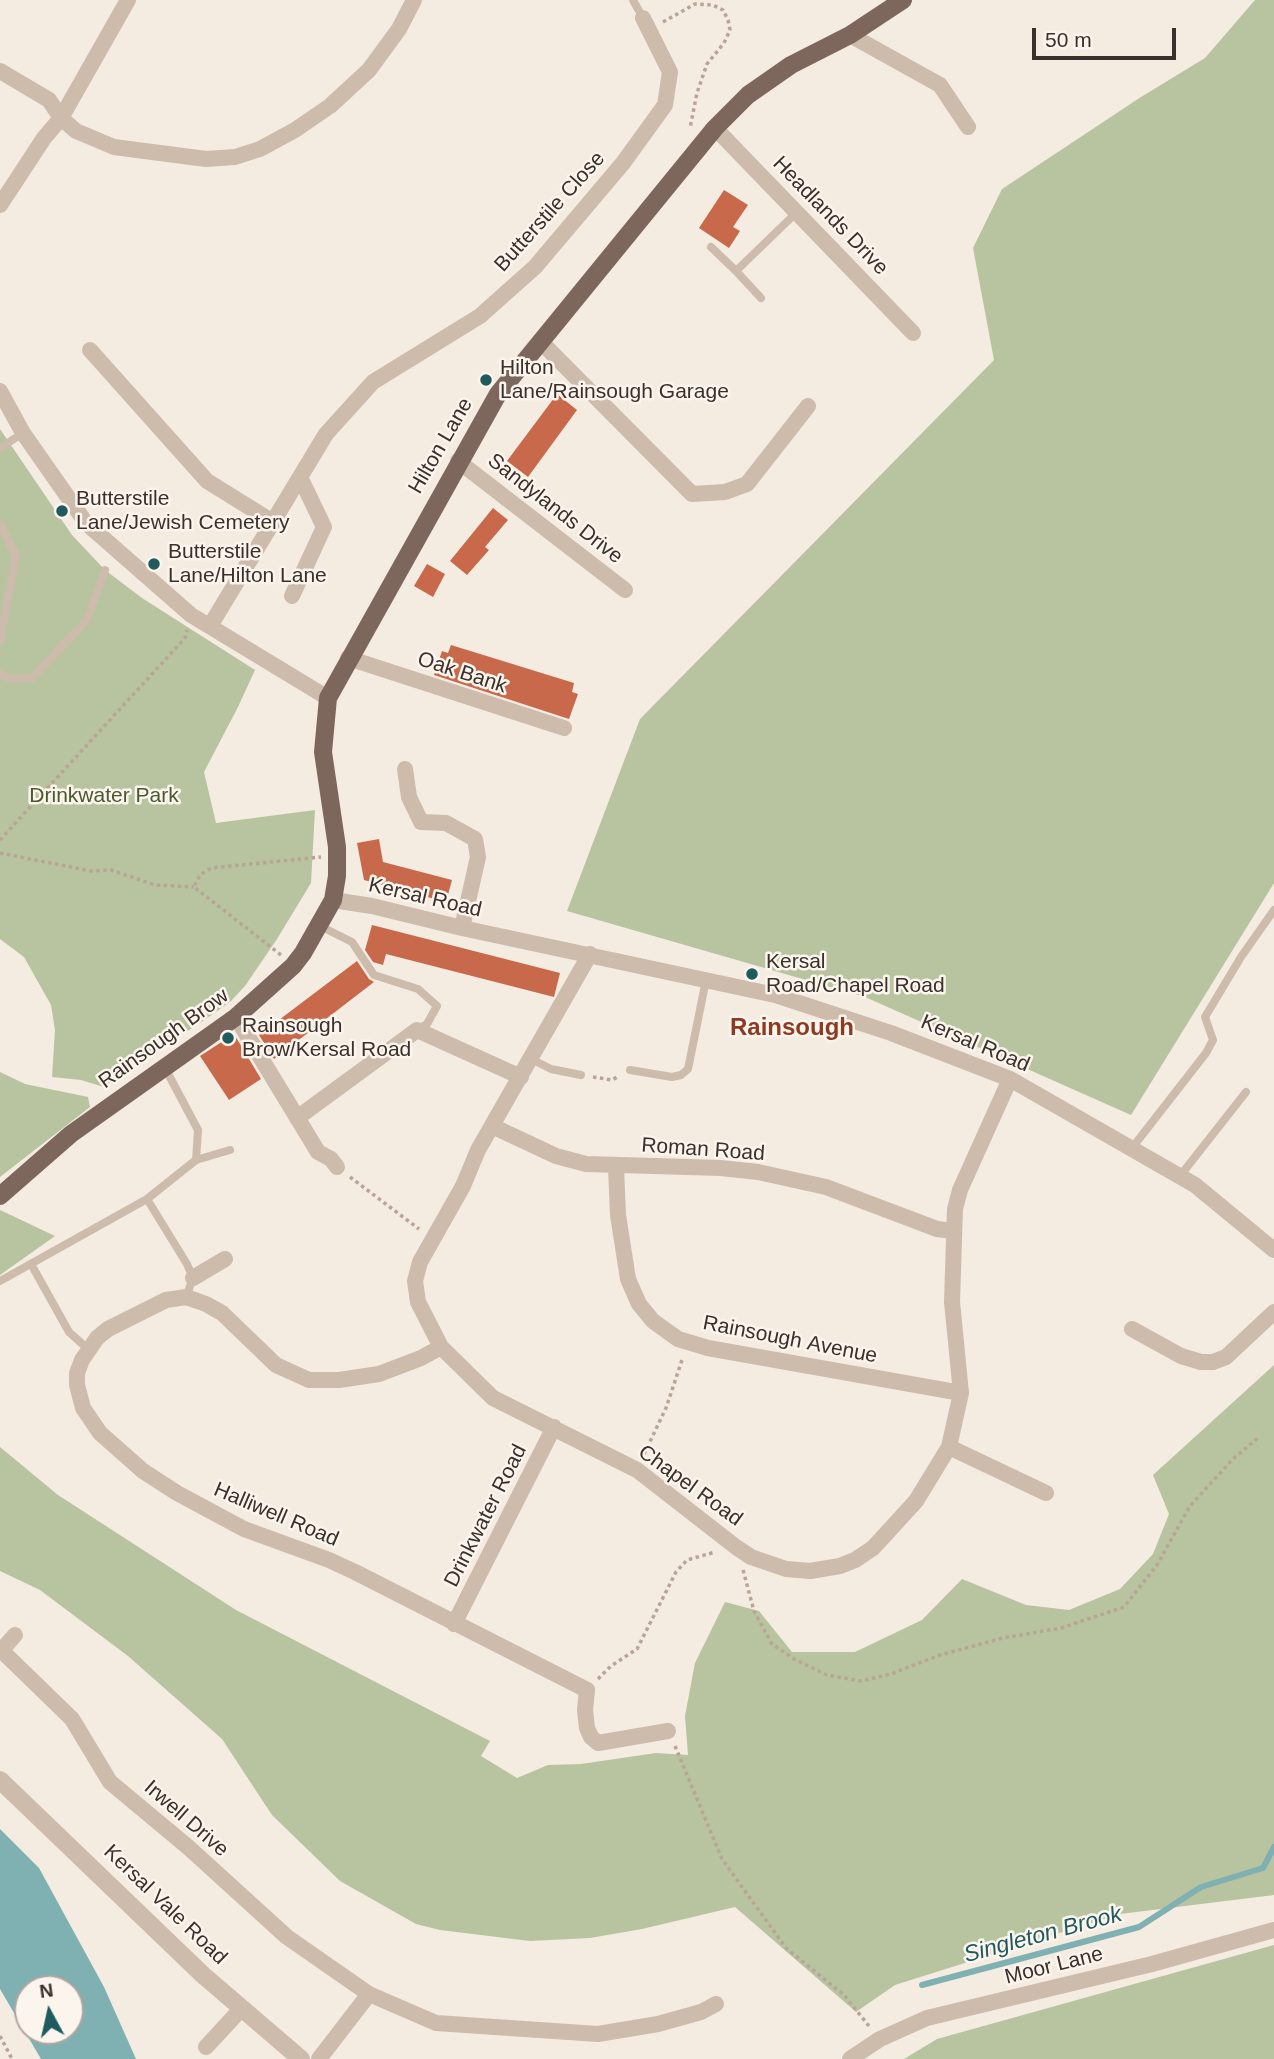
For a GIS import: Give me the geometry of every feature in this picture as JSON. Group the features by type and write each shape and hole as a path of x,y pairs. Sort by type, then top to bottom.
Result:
{"main road":[{"name":"Hilton Lane","path":"333,900 337,859 323,752 328,698 458,461 498,394 715,128 748,95 791,65 850,35 903,0"},
{"name":"Rainsough Brow","path":"0,1196 71,1134 236,1017 293,966 320,926 333,900"}],"street":[{"path":"0,205 44,138 61,118 128,0"},
{"path":"0,71 49,100 61,118 76,131 114,147 206,159 235,157 260,149 295,130 330,106 369,70 399,29 414,0"},
{"name":"Butterstile Close","path":"210,626 326,435 373,382 480,316 535,267 623,163 664,106 670,72 646,24"},
{"path":"850,35 940,85 968,127"},
{"name":"Headlands Drive","path":"715,128 913,333"},
{"path":"540,341 692,494 725,492 747,484 808,406"},
{"path":"90,350 113,364 207,481 273,523"},
{"path":"0,391 23,433 86,523 191,615 328,698"},
{"name":"Sandylands Drive","path":"458,461 625,590"},
{"path":"292,596 324,527 300,477"},
{"name":"Oak Bank","path":"348,658 564,728"},
{"path":"405,769 410,797 421,822 446,822 475,839 478,857 463,928"},
{"name":"Kersal Road","path":"333,900 372,906 775,995 891,1032 1010,1079 1132,1148 1195,1185 1274,1250"},
{"name":"Chapel Road","path":"590,954 478,1150 463,1186 420,1262 415,1281 418,1302 441,1347 493,1398 637,1470 751,1557 786,1569 821,1570 855,1560 873,1548 916,1501 949,1447 961,1393 952,1302 953,1231 960,1190 1010,1079"},
{"path":"236,1017 318,1152 331,1159 337,1167"},
{"path":"297,1118 417,1030 521,1077"},
{"name":"Roman Road","path":"492,1126 556,1156 586,1164 616,1167 682,1166 758,1172 826,1187 937,1229 953,1231"},
{"name":"Rainsough Avenue","path":"616,1167 618,1215 628,1279 639,1304 653,1321 678,1339 708,1348 961,1393"},
{"path":"193,1278 225,1259"},
{"path":"186,1297 222,1313 276,1365 309,1380 339,1380 379,1374 441,1347"},
{"name":"Halliwell Road","path":"186,1297 166,1300 108,1329 89,1349 77,1373 79,1396 83,1408 100,1433 143,1471 177,1493 244,1529 329,1560 587,1690"},
{"path":"1132,1328 1181,1356 1201,1362 1213,1362 1226,1357 1274,1312"},
{"name":"Drinkwater Road","path":"454,1624 554,1427"},
{"path":"949,1447 1046,1493"},
{"path":"1,1652 15,1635"},
{"name":"Irwell Drive","path":"1,1652 72,1719 110,1782 188,1847 287,1937 369,1994 436,2023 598,2034 658,2024 701,2012 716,2004"},
{"path":"587,1690 587,1728 598,1743 668,1731"},
{"name":"Kersal Vale Road","path":"0,1780 203,1975 301,2059"},
{"name":"Moor Lane","path":"850,2059 880,2039 927,2018 1152,1964 1274,1930"},
{"path":"319,2059 369,1994"},
{"path":"206,2048 242,2008"}],"lane":[{"path":"633,0 646,24"},
{"path":"736,271 798,211"},
{"path":"711,247 761,298"},
{"path":"0,447 23,433"},
{"path":"0,523 16,556 0,641"},
{"path":"0,684 11,679 32,678 87,620 105,570"},
{"path":"0,674 11,679"},
{"path":"1132,1148 1206,1053 1213,1040 1205,1017 1241,957 1274,911"},
{"path":"320,926 352,942 374,975 418,989 437,1006 426,1024 417,1030"},
{"path":"630,1070 672,1077 681,1075 688,1069 706,980"},
{"path":"531,1059 551,1069 581,1075"},
{"path":"164,1066 198,1130 196,1160"},
{"path":"1180,1176 1246,1092"},
{"path":"0,1281 147,1199 196,1160 230,1150"},
{"path":"147,1199 193,1278 186,1297"},
{"path":"31,1264 69,1332 89,1349"}],"path":[{"path":"646,24 695,4 713,5 723,10 728,20 730,30 724,43 707,64 697,93 689,132"},
{"path":"0,840 185,638 191,615"},
{"path":"0,853 91,871 111,870 155,885 194,887 293,966"},
{"path":"194,887 200,875 211,868 319,857 337,859"},
{"path":"581,1075 612,1080 630,1070"},
{"path":"337,1167 433,1240"},
{"path":"637,1470 666,1408 687,1341"},
{"path":"587,1690 611,1666 637,1649 676,1572 687,1560 736,1547 754,1611 772,1644 827,1675 861,1681 891,1674 940,1655 1003,1637 1061,1628 1124,1607 1157,1565 1190,1506 1233,1459 1259,1437"},
{"path":"668,1731 722,1859 786,1948 844,1996 880,2039"},
{"path":"0,2036 12,2059"}],"green space":[{"path":"1255,0 1274,0 1274,883 1131,1115 865,997 567,911 640,719 994,360 973,248 1002,189 1205,58"},
{"name":"Drinkwater Park","path":"0,429 72,535 105,570 142,598 255,670 204,772 216,823 315,810 311,883 245,986 213,1014 104,1087 81,1080 52,1077 55,1030 51,1005 24,957 0,939"},
{"path":"0,1072 25,1084 88,1097 90,1107 0,1177"},
{"path":"0,1210 55,1236 0,1275"},
{"path":"1274,1365 1274,1895 1120,1914 895,1985 856,2012 735,1907 590,1938 530,1941 440,1930 416,1924 340,1881 272,1815 222,1739 128,1656 40,1590 0,1571 0,1447 58,1495 236,1610 490,1741 481,1756 517,1778 548,1765 581,1764 656,1753 688,1755 685,1716 695,1663 725,1602 759,1611 792,1652 855,1652 922,1620 962,1579 1026,1605 1069,1610 1120,1589 1153,1554 1169,1514 1153,1475"},
{"path":"1274,1945 1274,2059 904,2059 937,2039"}],"water":[{"path":"0,1829 39,1868 104,1987 136,2059 41,2059 33,2045 84,2045 84,1975 14,1975 14,2013 0,1989"}],"building":[{"path":"724,190 748,205 733,227 740,231 729,248 699,228"},
{"path":"557,394 577,410 528,477 507,461"},
{"path":"493,508 508,520 485,547 489,550 467,575 450,561"},
{"path":"427,564 445,574 433,597 414,586"},
{"path":"451,645 574,683 572,692 578,694 569,719 434,675 442,651 448,653"},
{"path":"379,839 383,862 452,880 446,902 364,880 357,843"},
{"path":"372,925 560,973 554,997 386,954 383,965 373,962 365,950"},
{"path":"357,961 374,982 274,1059 259,1035"},
{"path":"234,1034 261,1079 229,1100 200,1056"}],"waterway":[{"name":"Singleton Brook","path":"922,1985 1139,1927 1201,1887 1263,1868 1274,1847"}],"place":[{"name":"Hilton Lane/Rainsough Garage","path":"486,380"},
{"name":"Butterstile Lane/Jewish Cemetery","path":"62,511"},
{"name":"Butterstile Lane/Hilton Lane","path":"154,564"},
{"name":"Kersal Road/Chapel Road","path":"752,974"},
{"name":"Rainsough Brow/Kersal Road","path":"228,1038"}],"district":[{"name":"Rainsough","path":"792,1028"}]}
